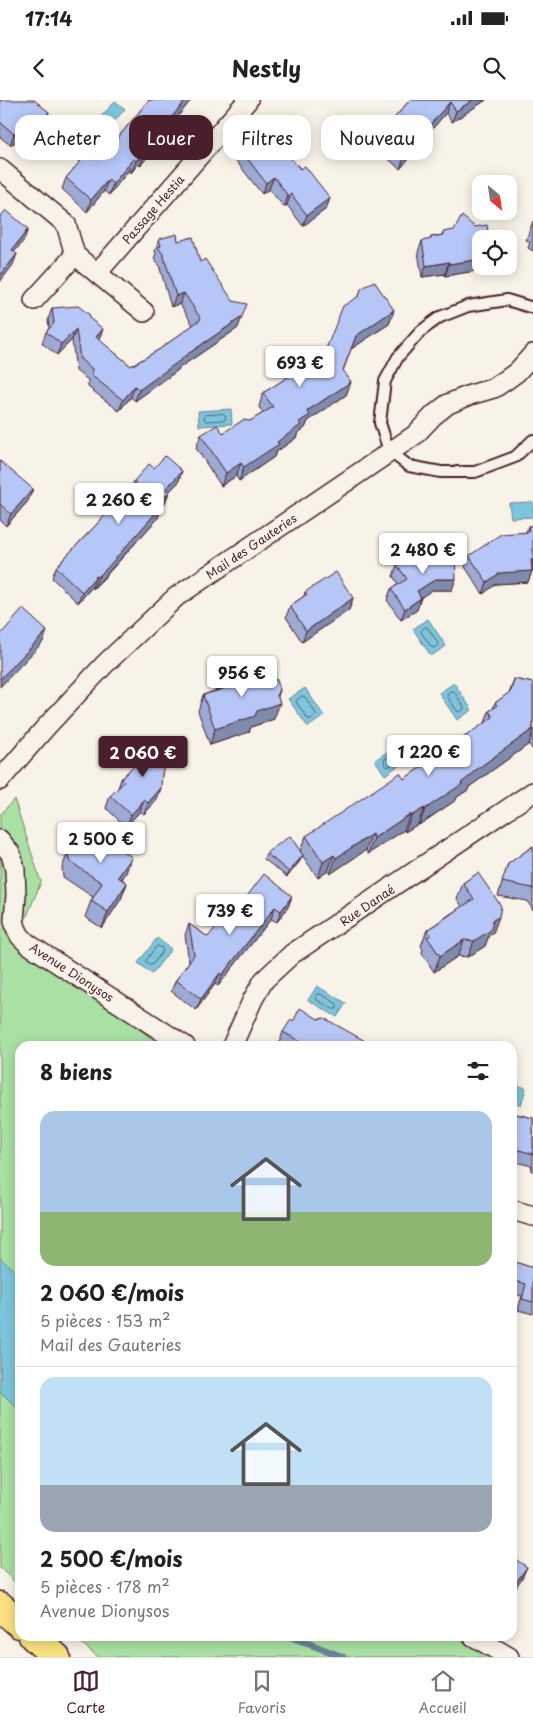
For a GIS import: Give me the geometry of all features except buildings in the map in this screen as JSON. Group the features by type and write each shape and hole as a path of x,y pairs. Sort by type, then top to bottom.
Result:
{"main road":[{"path":"0,1606 15,1620"},
{"path":"38,1641 56,1657"}],"street":[{"name":"Passage Hestia","path":"97,273 248,100"},
{"path":"0,168 66,224 75,255 144,312"},
{"path":"34,300 75,255"},
{"name":"Mail des Gauteries","path":"0,780 46,727 106,664 176,597 415,435 434,415 448,404 494,388 517,372 533,354"},
{"name":"Rue Danaé","path":"234,1041 253,999 264,980 292,954 533,792"},
{"name":"Avenue Dionysos","path":"0,840 11,854 15,870 14,920 20,936 28,944 178,1041"},
{"path":"517,1211 533,1216"},
{"path":"482,1641 509,1657"}],"lane":[{"path":"533,308 506,300 468,306 440,318 420,332 398,357 384,381 380,423 389,451 409,466 441,472 475,472 515,457 533,440"}],"green space":[{"path":"14,799 41,882 18,938 155,1041 15,1041 15,1582 0,1568 0,815"},
{"path":"79,1641 471,1641 500,1657 98,1657"}],"water":[{"path":"115,101 125,109 119,116 103,115"},
{"path":"231,409 232,424 199,426 198,411"},
{"path":"533,502 533,517 511,518 509,503"},
{"path":"428,619 446,646 431,656 413,629"},
{"path":"454,683 472,710 457,720 439,693"},
{"path":"305,688 324,716 308,727 288,699"},
{"path":"404,741 414,755 385,775 375,760"},
{"path":"157,938 171,949 152,974 138,963"},
{"path":"317,986 346,1003 337,1017 308,1000"},
{"path":"517,1085 526,1088 521,1105 517,1104"},
{"path":"0,1258 15,1272 15,1406 0,1391"}],"waterway":[{"path":"302,1641 343,1657"}]}
